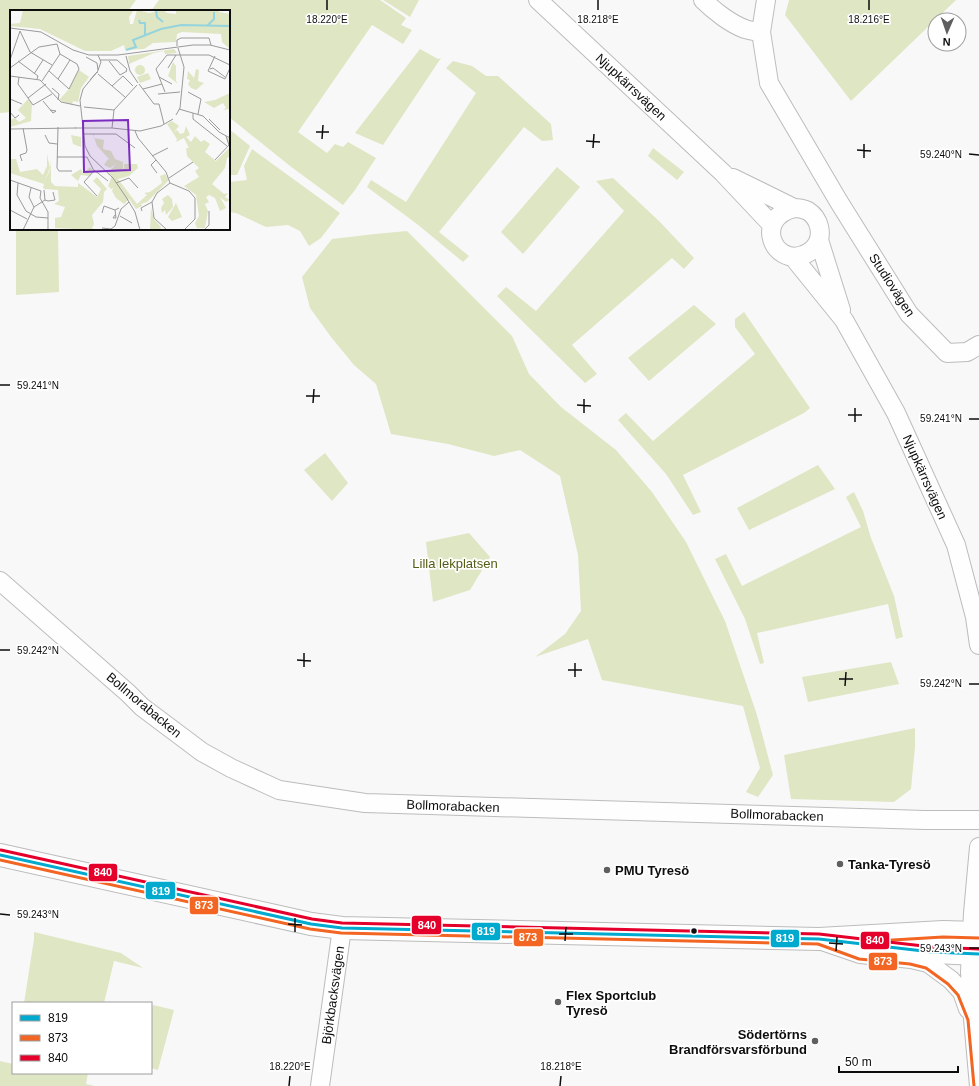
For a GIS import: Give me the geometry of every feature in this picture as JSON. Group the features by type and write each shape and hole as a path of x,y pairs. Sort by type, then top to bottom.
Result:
{"street":[{"name":"Njupkärrsvägen","path":"538,0 723,173 772,225 772,239 778,250 785,255 793,257 844,320 896,413 956,545 975,617 979,645"},
{"path":"703,0 729,21 745,29 761,32"},
{"name":"Studiovägen","path":"766,0 761,32 770,83 796,130 909,314 947,353 967,352 979,345"},
{"name":"Njupkärrsvägen","path":"723,173 815,217 819,225 819,236 844,320"},
{"path":"772,225 779,214 786,210 820,210 840,202"},
{"path":"793,257 809,253 815,247 819,236 840,202"},
{"name":"Bollmorabacken","path":"0,581 142,707 202,752 231,768 279,790 366,803 979,820"},
{"path":"979,847 975,943 970,972 972,1019 979,1079"},
{"path":"0,855 311,924 342,928 819,940 932,952 975,943"},
{"name":"Björkbacksvägen","path":"320,1086 342,928"},
{"path":"819,940 860,954 911,959 928,963 951,980 962,992 972,1019"}],"green space":[{"path":"0,0 136,0 129,10 10,10 10,112 0,113"},
{"path":"159,0 380,0 406,18 401,25 412,30 403,44 372,25 298,132 327,153 335,144 343,147 348,142 376,158 355,190 343,205 290,166 230,118 230,10 152,10"},
{"path":"383,0 419,0 410,17"},
{"path":"789,0 956,0 944,12 927,12 927,28 851,101 785,15"},
{"path":"420,49 438,59 441,58 383,145 355,133"},
{"path":"453,61 472,66 486,76 498,76 551,124 553,140 542,141 524,127 439,232 469,256 463,262 417,224 367,187 371,180 406,202 476,93 446,68"},
{"path":"230,130 250,146 237,175 230,175"},
{"path":"653,148 684,172 677,180 648,156"},
{"path":"252,149 340,213 321,238 309,246 300,231 288,225 266,227 236,213 230,212 230,182 247,180 244,166"},
{"path":"557,167 580,187 523,254 501,232"},
{"path":"613,178 659,221 694,258 684,269 672,258 572,345 597,374 585,383 497,296 506,287 536,311 624,211 596,181"},
{"path":"16,230 58,230 59,292 16,295"},
{"path":"407,231 512,336 529,374 561,407 616,450 652,492 686,542 725,621 757,715 773,775 758,797 746,792 760,768 743,706 602,680 588,639 535,657 565,634 581,611 578,555 560,476 520,450 494,456 448,444 391,434 376,384 354,365 310,308 302,277 332,239"},
{"path":"694,305 716,324 649,381 628,358"},
{"path":"744,312 810,408 804,413 683,475 701,512 693,515 666,474 618,420 626,413 653,441 755,354 735,327 735,319"},
{"path":"325,453 348,483 332,501 304,470"},
{"path":"818,465 835,489 749,530 737,508"},
{"path":"854,492 863,511 871,538 894,596 903,637 896,639 888,604 757,633 764,663 760,664 745,619 715,559 726,554 742,586 861,527 846,497"},
{"name":"Lilla lekplatsen","path":"469,533 490,557 470,590 433,602 426,542"},
{"path":"891,662 899,684 808,702 802,677"},
{"path":"915,728 915,747 911,789 894,802 791,799 784,755"},
{"path":"34,932 121,953 143,968 114,961 104,1002 24,1002"},
{"path":"153,1005 174,1010 158,1070 152,1068"},
{"path":"0,1061 12,1064 12,1074 88,1074 86,1084 95,1086 0,1086"}],"transit line":[{"name":"840","path":"1,850 312,919 342,923 819,934 932,947 979,949"},
{"name":"819","path":"0,855 311,924 342,928 819,939 932,952 979,954"},
{"name":"873","path":"0,860 310,929 341,933 818,944 859,959 910,964 926,968 948,984 958,995 968,1020 974,1086"},
{"name":"873","path":"876,941 943,937 979,938"}],"place":[{"name":"Tanka-Tyresö","path":"840,864"},
{"name":"PMU Tyresö","path":"607,870"},
{"name":"Flex Sportclub Tyresö","path":"558,1002"},
{"name":"Södertörns Brandförsvarsförbund","path":"815,1041"}]}
